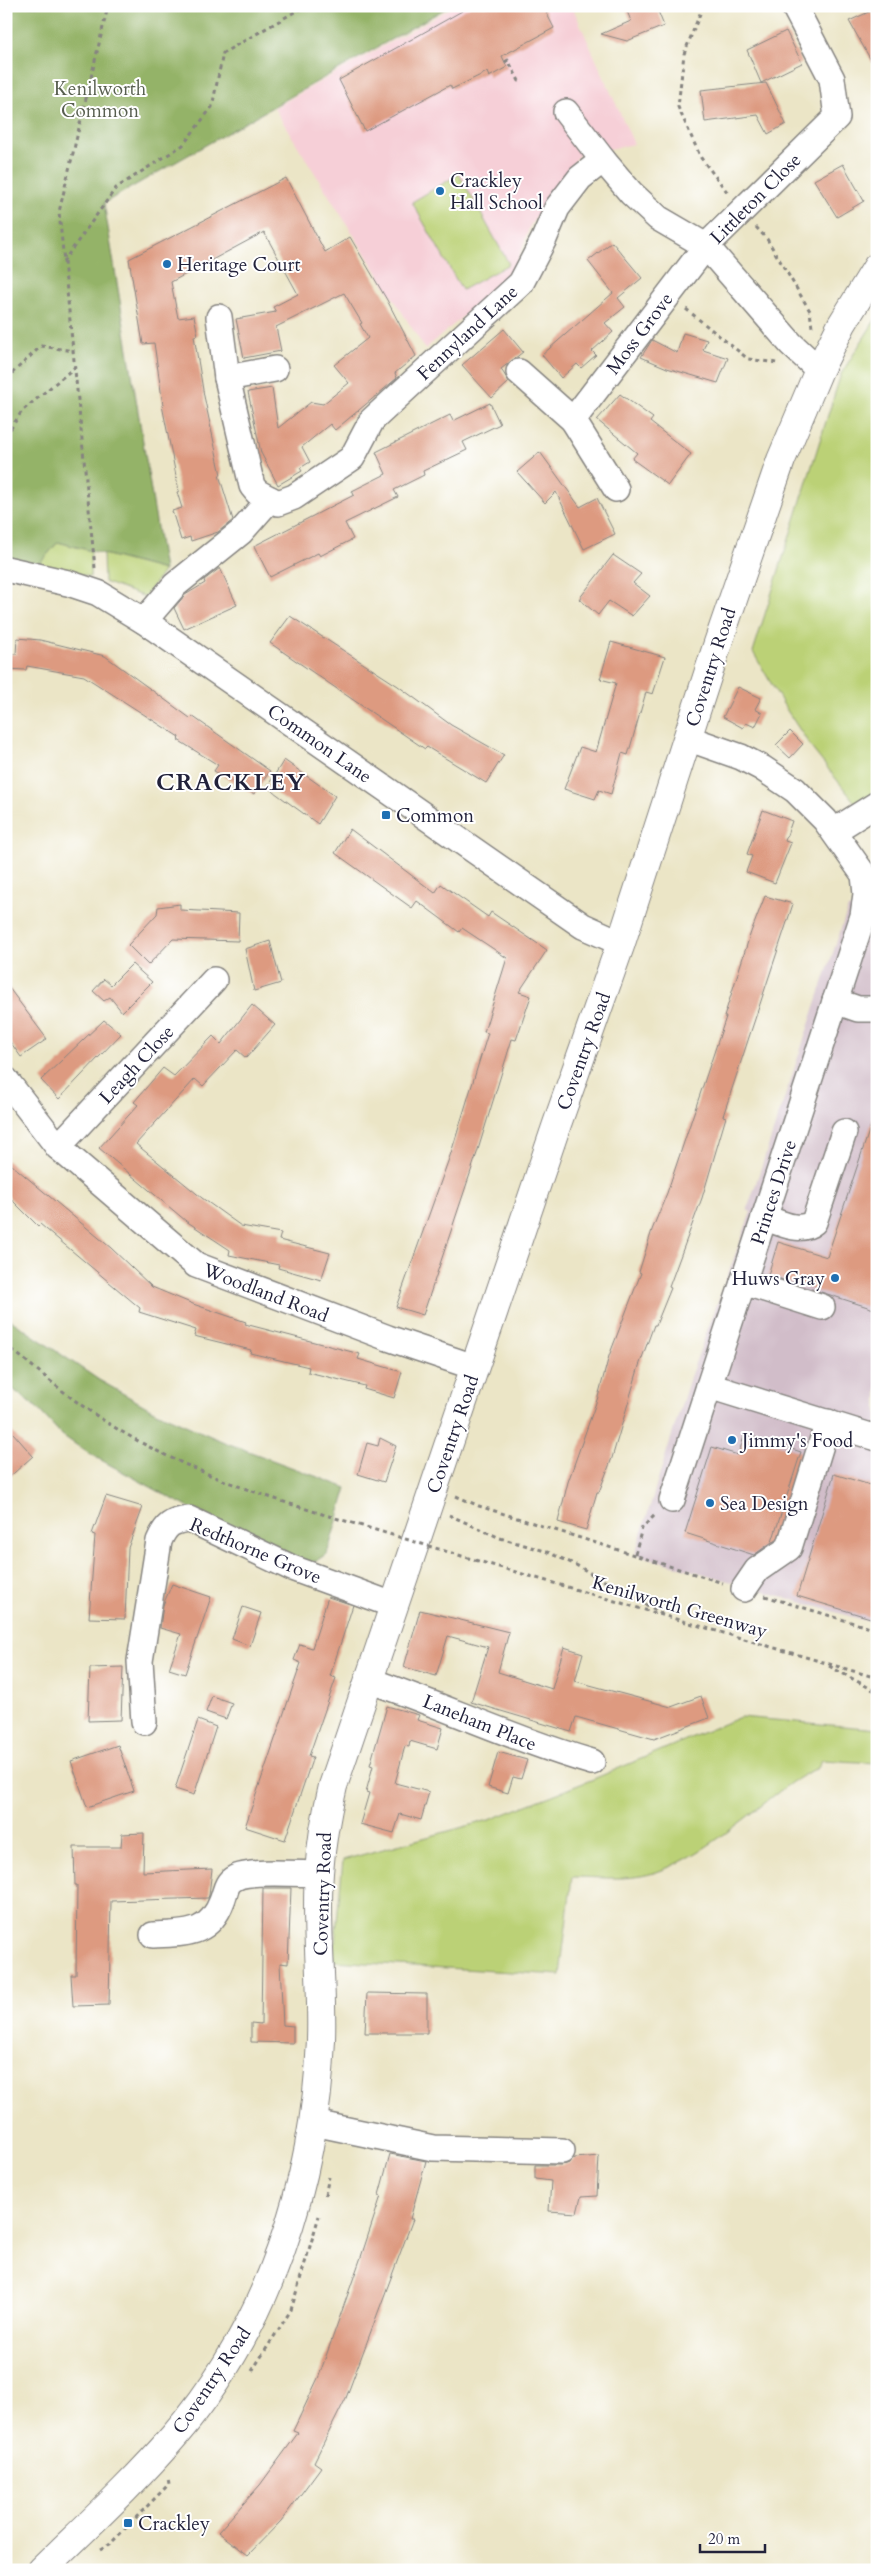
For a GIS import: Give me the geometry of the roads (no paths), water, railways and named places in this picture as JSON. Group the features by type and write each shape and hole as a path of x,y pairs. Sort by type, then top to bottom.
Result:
{"main road":[{"name":"Coventry Road","path":"42,2570 123,2492 175,2434 231,2356 249,2327 276,2262 299,2192 314,2123 321,2037 319,1874 325,1819 333,1786 393,1604 621,943 687,738 781,460 819,370 842,324 877,266"}],"street":[{"name":"Littleton Close","path":"794,6 832,79 837,117 706,246 791,344 819,370"},
{"path":"566,112 631,193 658,218 706,246"},
{"name":"Fennyland Lane","path":"270,499 278,503 294,497 352,458 372,420 522,283 557,208 580,178 603,160"},
{"name":"Moss Grove","path":"574,420 706,246"},
{"path":"144,621 175,585 241,532 270,499 257,492 252,486 226,378 219,317"},
{"path":"226,378 275,369"},
{"path":"519,372 574,420 616,489"},
{"name":"Common Lane","path":"6,569 61,581 98,593 144,621 584,926 621,943"},
{"name":"Princes Drive","path":"672,1500 835,1001 870,917 864,875 834,831 794,790 741,757 687,738"},
{"path":"834,831 877,804"},
{"name":"Leagh Close","path":"58,1147 214,980"},
{"path":"835,1001 858,1009 877,1009"},
{"name":"Woodland Road","path":"6,1080 58,1147 196,1266 388,1338 474,1367"},
{"path":"764,1218 798,1228 808,1227 814,1222 844,1132"},
{"path":"743,1282 822,1307"},
{"path":"709,1386 877,1438"},
{"path":"744,1589 757,1570 789,1548 828,1422"},
{"name":"Redthorne Grove","path":"144,1722 140,1661 144,1633 159,1540 166,1525 176,1520 189,1518 292,1568 393,1604"},
{"name":"Laneham Place","path":"368,1680 430,1702 491,1729 592,1762"},
{"path":"153,1935 194,1932 202,1929 215,1914 230,1881 244,1874 319,1874"},
{"path":"314,2123 434,2148 562,2151"}],"place":[{"name":"Crackley Hall School","path":"440,191"},
{"name":"Heritage Court","path":"167,264"},
{"name":"Common","path":"386,815"},
{"name":"Huws Gray","path":"835,1278"},
{"name":"Jimmy's Food","path":"732,1440"},
{"name":"Sea Design","path":"710,1503"},
{"name":"Crackley","path":"128,2523"}],"district":[{"name":"CRACKLEY","path":"231,782"}],"park label":[{"name":"Kenilworth Common","path":"100,99"}]}
